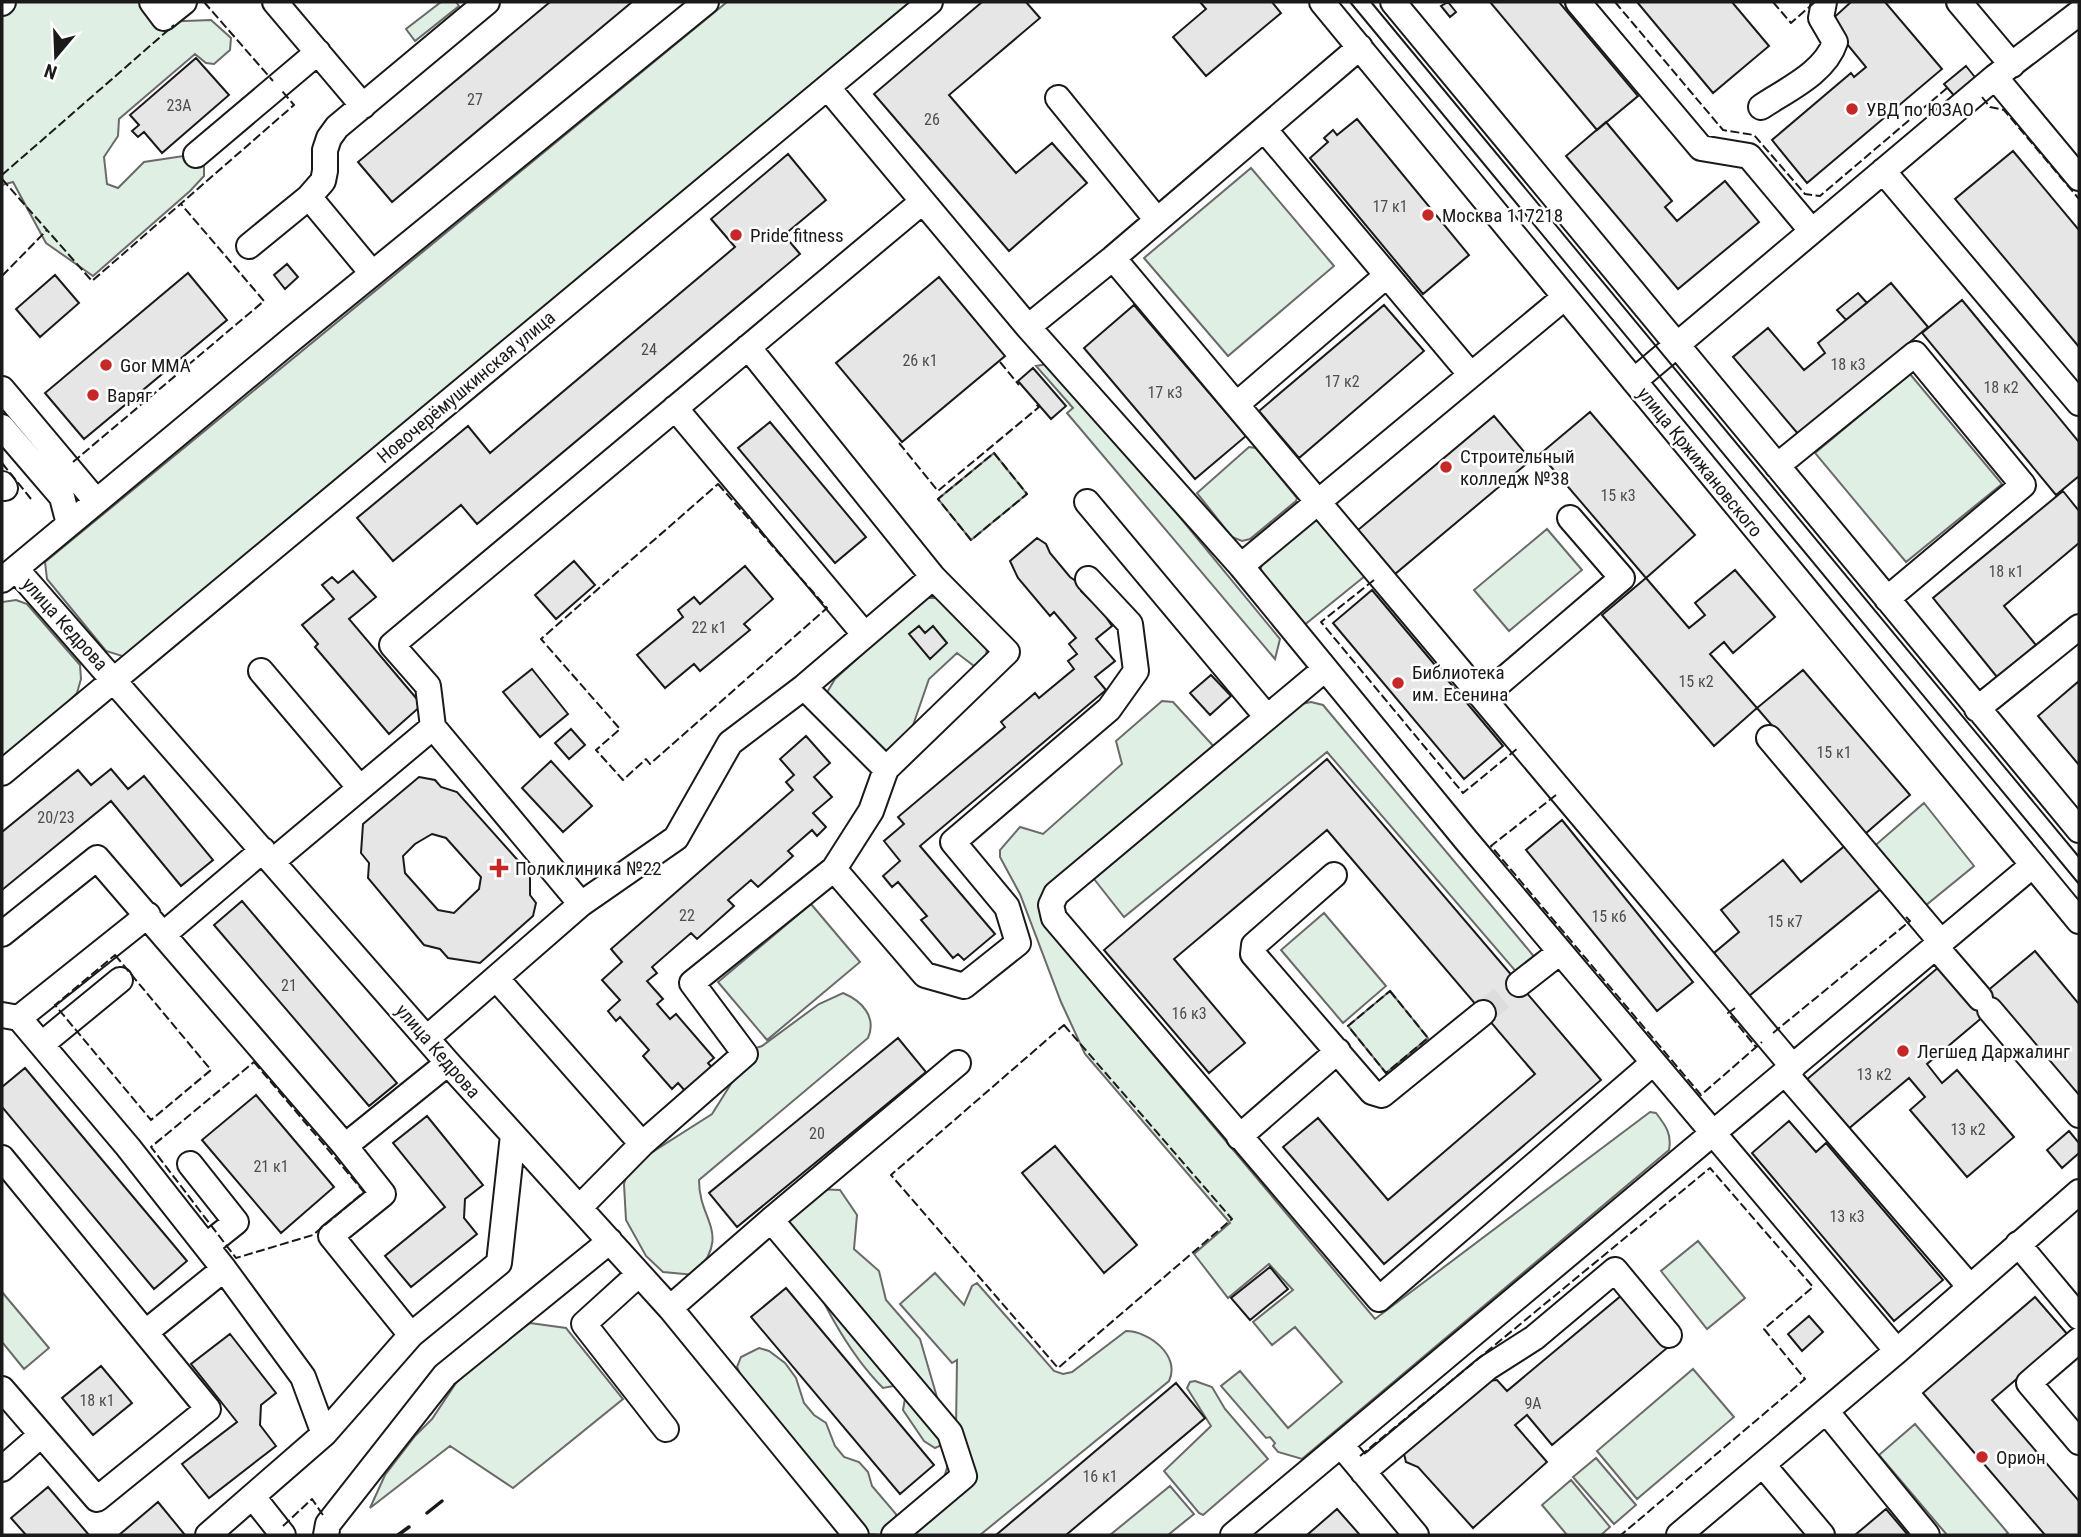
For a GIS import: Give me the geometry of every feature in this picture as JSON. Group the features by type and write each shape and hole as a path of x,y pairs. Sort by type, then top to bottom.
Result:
{"street":[{"path":"152,2 164,18 184,2"},
{"path":"275,2 363,106"},
{"path":"249,246 309,197 323,181 326,171 325,150 337,127 487,2"},
{"path":"9,575 372,273 706,2"},
{"name":"Новочерёмушкинская улица","path":"2,773 930,2"},
{"name":"улица Кржижановского","path":"1322,2 2079,921"},
{"path":"1393,2 2079,830"},
{"path":"1578,2 1701,148 1749,156 1811,230"},
{"path":"1760,107 1819,67 1831,54 1835,42 1821,18 1824,2"},
{"path":"1959,2 2003,71 2079,178"},
{"path":"1634,381 2003,71 2079,13"},
{"path":"1028,327 1360,47"},
{"path":"196,155 318,52"},
{"path":"828,88 1028,327 1241,566 1712,1134 1897,1351"},
{"path":"1058,98 1157,220"},
{"path":"1264,130 1471,375"},
{"path":"1883,171 2079,403"},
{"path":"309,197 372,273"},
{"path":"581,904 433,727 428,686 392,645 922,202"},
{"path":"1113,258 1483,696 1970,1287"},
{"path":"1237,404 1387,276"},
{"path":"1241,566 1565,297"},
{"path":"580,1207 642,1144 745,1054 692,983 834,869 872,811 886,769 1007,652 933,577 748,347"},
{"path":"1777,466 1915,354 2023,485 1887,599"},
{"path":"2,389 96,501"},
{"path":"675,408 866,635"},
{"path":"2,427 62,497 69,524"},
{"path":"1087,502 1267,717"},
{"path":"1483,696 1622,578 1570,517"},
{"name":"улица Кедрова","path":"9,575 115,680 448,1063 670,1308 856,1535"},
{"path":"426,1038 581,904 676,838 730,743 804,687 933,577"},
{"path":"834,869 925,975 964,986 1018,943 1007,907 953,842 1109,709 1136,671 1130,624 1088,579"},
{"path":"1977,709 2079,627"},
{"path":"1325,669 1056,894 1051,905 1054,918 1379,1300 1653,1063"},
{"path":"261,671 360,788"},
{"path":"804,687 886,769"},
{"path":"164,934 360,788 433,727"},
{"path":"1769,738 1939,944 1985,1004 2079,1115"},
{"path":"2,934 97,858 345,1146 383,1194 331,1236 411,1335"},
{"path":"1233,1535 1260,1527 1341,1445 2033,865"},
{"path":"1334,875 1254,945 1253,954 1371,1092 1382,1095 1483,1013"},
{"path":"148,915 10,1017 42,1044 206,1245 303,1377 324,1434"},
{"path":"1519,984 1560,952"},
{"path":"496,978 642,1144"},
{"path":"42,1044 120,980"},
{"path":"1240,1137 1338,1051"},
{"path":"345,1146 448,1063"},
{"path":"670,1308 958,1063"},
{"path":"208,1535 324,1434 411,1335 499,1264 513,1135"},
{"path":"2,1158 208,1409 97,1499 2,1389"},
{"path":"190,1164 236,1222 206,1245"},
{"path":"1679,1535 1897,1351 2079,1192"},
{"path":"771,1220 950,1433 964,1475 894,1535"},
{"path":"326,1535 328,1524 445,1375 610,1241"},
{"path":"2018,1244 2079,1317"},
{"path":"146,1332 224,1269"},
{"path":"1363,1472 1487,1368 1534,1338 1615,1270 1670,1335"},
{"path":"639,1274 584,1324 666,1429"},
{"path":"2079,1340 2029,1383 2079,1442"},
{"path":"1826,1411 1927,1535"},
{"path":"2,1469 41,1435"},
{"path":"1341,1445 1416,1535"},
{"path":"1763,1465 1822,1535"},
{"path":"253,1497 283,1535"}],"green space":[{"path":"12,2 142,2 158,22 211,20 231,38 230,50 214,64 206,63 195,54 119,119 118,136 104,157 107,184 118,188 144,162 190,155 204,167 204,176 93,276 46,243 13,182 2,185 2,10"},
{"path":"441,2 456,2 459,6 415,41 406,29"},
{"path":"727,2 911,2 125,657 106,651 47,579 45,562"},
{"path":"1251,168 1334,266 1228,356 1144,258"},
{"path":"1053,363 1280,639 1275,659 1067,413 1073,408 1036,366"},
{"path":"1910,374 2002,484 1906,562 1815,453"},
{"path":"1249,447 1256,448 1297,498 1250,539 1242,541 1232,537 1197,493"},
{"path":"994,453 1027,494 971,540 938,499"},
{"path":"1314,514 1370,572 1303,626 1271,589 1261,568 1268,555"},
{"path":"1547,529 1582,570 1509,631 1474,590"},
{"path":"928,598 941,598 987,647 986,656 974,666 957,653 929,679 910,734 885,755 826,694 835,679 916,605"},
{"path":"16,600 27,604 80,665 81,679 77,693 63,707 2,758 2,602"},
{"path":"1162,701 1173,702 1217,750 1044,899 1042,922 1375,1319 1650,1112 1656,1113 1669,1135 1669,1150 1302,1459 1278,1452 1270,1437 1266,1438 1221,1386 1240,1371 1288,1428 1342,1382 1295,1327 1272,1345 1253,1322 1293,1290 1269,1264 1228,1298 1194,1254 1230,1223 1085,1054 1061,1002 1020,894 1000,857 1000,850 1020,827 1043,834 1122,764 1116,741"},
{"path":"1311,702 1323,705 1537,960 1518,974 1327,752 1124,917 1094,879 1301,704"},
{"path":"1924,803 1974,866 1920,910 1871,849"},
{"path":"811,904 860,962 767,1040 718,982"},
{"path":"1324,913 1386,986 1343,1023 1281,950"},
{"path":"1390,991 1428,1038 1386,1073 1348,1026"},
{"path":"843,993 856,1000 866,1011 871,1023 868,1038 699,1180 700,1194 713,1237 711,1248 695,1275 663,1272 646,1256 626,1220 624,1184 629,1167 712,1114 753,1049 762,1046 819,1004"},
{"path":"816,1189 840,1190 857,1215 854,1249 879,1271 886,1300 920,1339 939,1404 944,1444 935,1448 924,1441 903,1410 906,1393 899,1385 883,1388 867,1370 839,1330 816,1287 785,1221"},
{"path":"1698,1241 1745,1298 1707,1329 1661,1271"},
{"path":"935,1273 964,1305 972,1286 977,1283 1054,1371 1063,1374 1072,1372 1126,1331 1153,1340 1167,1354 1171,1363 1169,1381 980,1535 902,1535 941,1487 956,1428 957,1360 952,1363 900,1304"},
{"path":"2,1292 49,1348 24,1369 2,1342"},
{"path":"530,1323 566,1328 623,1399 513,1488 450,1446 370,1508 385,1475 432,1419 456,1383 483,1357"},
{"path":"759,1348 769,1351 785,1363 796,1378 804,1403 814,1415 826,1423 835,1446 844,1457 859,1462 868,1472 872,1486 896,1514 896,1525 883,1535 869,1534 856,1526 744,1384 737,1367 741,1357"},
{"path":"1693,1369 1734,1417 1637,1499 1597,1451"},
{"path":"1190,1382 1212,1387 1225,1409 1268,1459 1203,1515 1164,1471 1211,1426 1187,1388"},
{"path":"1915,1424 2008,1533 1947,1535 1879,1455"},
{"path":"1596,1458 1636,1505 1614,1524 1573,1477"},
{"path":"1571,1480 1610,1527 1601,1535 1567,1535 1542,1505"},
{"path":"1170,1486 1194,1514 1168,1535 1110,1535"}],"building":[{"path":"550,2 632,2 392,202 358,162"},
{"path":"982,2 1026,2 1040,18 949,95 1016,173 1052,143 1087,183 1009,251 874,94"},
{"path":"1200,2 1272,2 1281,13 1206,76 1173,37 1206,9"},
{"path":"1448,2 1456,12 1450,17 1441,6"},
{"path":"1490,2 1559,2 1638,96 1597,130"},
{"path":"1637,2 1732,2 1769,46 1713,93"},
{"name":"УВД по ЮЗАО","path":"1851,2 1885,2 1942,69 1807,183 1772,140 1851,73 1854,77 1866,67 1829,22"},
{"path":"196,58 229,95 162,153 144,132 138,137 132,131 139,125 130,115"},
{"path":"1966,66 1978,81 1957,99 1944,84"},
{"path":"1357,119 1469,255 1423,294 1310,158 1328,142 1324,138 1333,130 1337,135"},
{"path":"1606,122 1672,201 1665,207 1677,221 1725,181 1759,222 1678,289 1566,156"},
{"path":"2013,151 2079,230 2079,347 1955,199"},
{"path":"788,154 826,200 784,235 800,254 477,524 461,505 393,561 357,518 468,426 490,453 735,247 711,219"},
{"path":"287,264 298,277 285,289 274,275"},
{"path":"188,273 227,320 84,439 45,393"},
{"path":"55,275 79,303 40,337 16,309"},
{"path":"939,277 1005,356 902,442 836,363"},
{"path":"1891,283 1928,327 1799,435 1733,357 1768,328 1804,370 1825,353 1818,343"},
{"path":"1858,293 1867,303 1846,320 1837,310"},
{"path":"1962,300 2079,442 2079,476 2056,495 1922,333"},
{"path":"1134,305 1246,436 1195,479 1084,348"},
{"path":"1384,305 1424,351 1299,458 1259,411"},
{"path":"1033,368 1066,406 1051,419 1018,381"},
{"path":"1590,412 1695,535 1646,578 1540,454"},
{"path":"1494,416 1531,460 1395,574 1358,530"},
{"path":"770,422 866,537 835,563 738,448"},
{"path":"2063,491 2079,511 2079,543 2004,606 2036,645 1997,677 1933,598"},
{"path":"1037,538 1046,544 1050,553 1070,577 1080,584 1081,591 1097,604 1112,626 1096,639 1115,661 1095,677 1106,690 920,846 995,934 964,960 958,954 953,958 921,920 927,916 898,882 892,887 883,876 900,861 884,841 904,824 898,817 1005,727 1001,722 1035,693 1039,698 1074,669 1068,661 1077,654 1069,644 1076,638 1054,612 1050,616 1018,578 1010,561"},
{"path":"574,561 595,585 556,619 535,595"},
{"path":"745,566 773,599 744,624 750,630 700,671 694,664 665,688 637,655 683,617 678,610 694,597 700,604"},
{"path":"1735,570 1775,617 1733,653 1724,642 1710,654 1757,708 1714,746 1602,615 1646,578 1689,628 1705,615 1695,603"},
{"path":"353,571 376,597 349,619 422,705 389,734 315,647 318,644 302,625 334,599 322,585 332,577 338,583"},
{"path":"1372,590 1503,746 1464,779 1333,623"},
{"path":"919,626 925,633 933,626 947,643 930,659 909,634"},
{"path":"532,669 568,714 540,737 503,692"},
{"path":"1803,670 1910,795 1865,834 1757,708"},
{"path":"1211,675 1231,696 1210,715 1190,693"},
{"path":"2079,681 2079,765 2038,716"},
{"path":"571,729 585,745 569,759 555,743"},
{"path":"806,736 830,763 814,777 832,797 813,813 826,827 817,836 812,830 788,851 793,856 758,887 751,880 728,900 734,906 697,939 691,933 652,967 657,973 647,981 663,999 657,1004 670,1019 676,1014 714,1058 708,1063 714,1070 687,1093 678,1083 672,1089 643,1056 649,1050 620,1017 616,1021 608,1011 620,1000 602,980 622,962 611,949 793,790 786,782 794,775 780,759"},
{"path":"1327,759 1601,1080 1384,1264 1283,1147 1318,1118 1388,1200 1535,1074 1327,830 1174,959 1245,1043 1209,1073 1104,950"},
{"path":"551,761 592,806 563,832 522,788"},
{"path":"111,769 128,789 144,776 213,860 181,886 111,801 2,890 2,832 78,770 91,785"},
{"name":"Поликлиника №22","path":"419,777 435,780 441,787 457,792 530,874 530,895 536,903 533,916 480,963 448,958 440,949 424,945 368,878 369,863 361,853 363,824","holes":["432,834 446,838 481,877 479,889 454,913 438,910 405,873 403,856 415,844"]},
{"path":"1562,820 1693,982 1657,1011 1526,850"},
{"path":"1847,844 1883,887 1749,996 1714,953 1739,932 1721,910 1783,860 1801,882"},
{"path":"242,901 397,1083 369,1106 214,925"},
{"path":"2035,951 2079,1004 2079,1102 1986,992"},
{"path":"1940,966 1997,1005 1927,1064 1942,1083 1957,1070 2014,1137 1967,1177 1910,1110 1925,1097 1909,1078 1847,1130 1805,1081"},
{"path":"898,1038 926,1072 737,1227 709,1193"},
{"path":"25,1068 187,1261 154,1289 2,1107 2,1087"},
{"path":"256,1095 334,1187 281,1233 202,1140"},
{"path":"427,1116 483,1185 465,1199 464,1218 477,1234 411,1287 385,1256 445,1207 393,1143"},
{"path":"1789,1121 1816,1152 1826,1143 1943,1280 1894,1321 1752,1153"},
{"path":"2069,1131 2079,1143 2079,1153 2062,1168 2047,1150"},
{"path":"1055,1146 1137,1245 1104,1273 1022,1173"},
{"path":"1270,1267 1288,1289 1250,1320 1231,1298"},
{"path":"786,1288 934,1465 900,1494 751,1317"},
{"path":"1622,1295 1667,1348 1552,1445 1527,1415 1515,1425 1547,1462 1473,1528 1418,1467 1406,1462 1403,1450 1409,1440 1421,1439 1487,1381 1497,1380 1507,1391"},
{"path":"2035,1297 2068,1335 1992,1400 2079,1501 2079,1535 2045,1535 1923,1393"},
{"path":"1809,1316 1823,1332 1802,1351 1788,1334"},
{"path":"230,1334 276,1393 261,1405 260,1425 276,1446 209,1498 182,1464 237,1422 191,1364"},
{"path":"101,1366 132,1403 93,1435 62,1398"},
{"path":"1176,1383 1205,1418 1066,1535 996,1535"},
{"path":"48,1487 89,1535 26,1535 11,1518"},
{"path":"158,1502 185,1535 119,1535"},
{"path":"1337,1509 1360,1535 1307,1535"},
{"path":"1886,1509 1908,1535 1855,1535"}],"tunnel":[{"path":"1483,1013 1519,984"}],"tram line":[{"path":"1350,2 2079,884"},
{"path":"1371,2 2079,857"}],"fence":[{"path":"204,2 273,81"},
{"path":"1615,2 1723,130 1754,135 1805,194 1820,196 1947,88"},
{"path":"1773,2 1791,23 1815,2"},
{"path":"2,175 174,25"},
{"path":"2,179 92,281 294,105 282,91"},
{"path":"1982,97 1990,107 2004,110 2079,199"},
{"path":"73,462 264,301 181,204"},
{"path":"2,276 47,230"},
{"path":"1000,362 1019,385"},
{"path":"899,443 938,491 1039,407 1035,403"},
{"path":"994,453 1027,494 971,540 938,499 994,453"},
{"path":"2,463 31,499"},
{"path":"718,484 827,608 650,764 646,759 623,780 596,750 620,729 541,639 718,484"},
{"path":"1374,580 1321,622 1463,793 1518,748"},
{"path":"1556,795 1491,846 1701,1095 1762,1042"},
{"path":"1773,1033 1910,921 1906,917"},
{"path":"115,955 211,1070 151,1120 55,1005 115,955"},
{"path":"1390,991 1428,1038 1386,1073 1348,1026 1390,991"},
{"path":"1735,1008 1728,1013 1756,1047"},
{"path":"1064,1025 1232,1219 1058,1368 891,1175 1064,1025"},
{"path":"254,1062 364,1192 313,1235 236,1258 151,1147 254,1062"},
{"path":"1360,1456 1710,1168 1813,1287 1764,1329 1805,1379 1621,1535"},
{"path":"283,1526 312,1499 325,1518"}],"wall":[{"path":"427,1513 442,1501"},
{"path":"398,1535 409,1527"}],"place":[{"name":"УВД по ЮЗАО","path":"1852,109"},
{"name":"Москва 117218","path":"1428,215"},
{"name":"Pride fitness","path":"736,235"},
{"name":"Gor MMA","path":"106,365"},
{"name":"Варяг","path":"93,395"},
{"name":"Строительный колледж №38","path":"1446,467"},
{"name":"Библиотека им. Есенина","path":"1398,683"},
{"name":"Поликлиника №22","path":"499,868"},
{"name":"Легшед Даржалинг","path":"1903,1051"},
{"name":"Орион","path":"1982,1457"}]}
